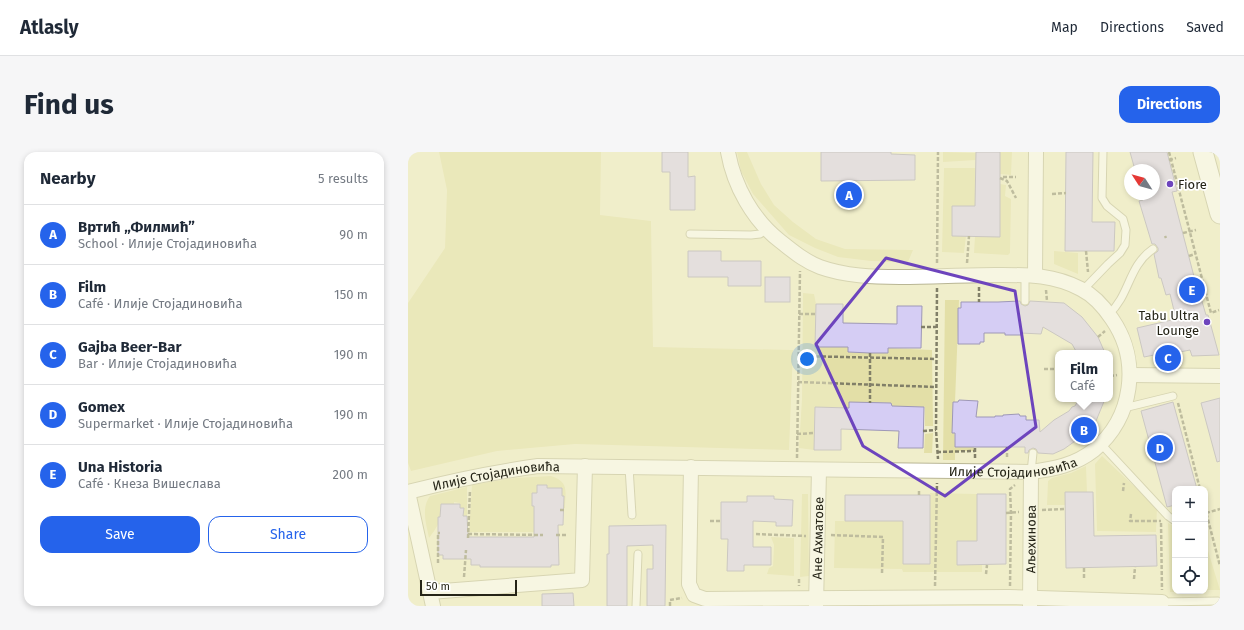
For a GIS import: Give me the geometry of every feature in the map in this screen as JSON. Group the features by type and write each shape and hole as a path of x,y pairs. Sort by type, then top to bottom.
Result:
{"main road":[{"path":"1203,152 1220,214"}],"street":[{"name":"Илије Стојадиновића","path":"408,492 504,470 538,466 1031,472 1059,468 1072,464 1101,444 1117,423 1124,408 1129,391 1124,375 1127,352 1120,332 1109,314 1086,287 1060,280 1030,275 937,277 870,276 843,273 820,266 800,257 766,229 758,220 746,201 737,181 728,152"},
{"path":"1030,275 1036,152"},
{"path":"1124,375 1220,376"},
{"path":"430,592 582,580 585,466"},
{"path":"691,467 689,584 694,595 704,599 816,602 1009,597 1030,602 1162,602"},
{"name":"Ане Ахматове","path":"816,602 816,536 819,470"},
{"name":"Аљехинова","path":"1030,602 1031,472"},
{"path":"408,492 432,606"}],"lane":[{"path":"1086,287 1120,253 1125,245 1126,230 1123,219 1107,206 1102,198 1102,152"},
{"path":"690,234 751,236 760,234 766,229"},
{"path":"1109,314 1116,308 1121,300 1139,261 1144,255 1153,249"},
{"path":"1025,301 1030,275"},
{"path":"1124,408 1175,399"},
{"path":"1101,444 1172,518"},
{"path":"1031,472 1033,453"},
{"path":"629,467 632,515"},
{"path":"636,606 638,554"},
{"path":"1162,602 1218,601"}],"path":[{"path":"937,267 938,152"},
{"path":"1169,152 1210,313 1219,310"},
{"path":"1170,160 1176,158"},
{"path":"1016,177 1000,178 1007,181 1016,198"},
{"path":"1052,194 1066,193"},
{"path":"1183,233 1196,230"},
{"path":"967,255 969,236"},
{"path":"1086,251 1086,287"},
{"path":"1189,256 1195,254"},
{"path":"797,470 800,257"},
{"path":"1046,287 1047,301"},
{"path":"937,290 936,430 938,462"},
{"path":"799,314 816,314"},
{"path":"921,327 936,327"},
{"path":"1098,337 1106,331"},
{"path":"870,353 870,403"},
{"path":"798,356 936,359"},
{"path":"1044,370 1055,369"},
{"path":"1113,376 1124,375"},
{"path":"798,382 936,387"},
{"path":"1175,399 1188,440 1199,486"},
{"path":"923,431 936,430"},
{"path":"797,434 815,433"},
{"path":"1184,441 1188,440"},
{"path":"937,452 975,451"},
{"path":"935,598 935,549 938,476"},
{"path":"470,488 468,536 543,535"},
{"path":"919,488 919,495"},
{"path":"1009,597 1011,576 1010,489"},
{"path":"1161,508 1162,602"},
{"path":"1053,510 1066,509"},
{"path":"1208,512 1220,509"},
{"path":"560,510 566,510"},
{"path":"1131,514 1130,520 1161,521"},
{"path":"1208,520 1220,566"},
{"path":"710,521 721,521"},
{"path":"437,546 438,533 440,532"},
{"path":"756,534 816,536"},
{"path":"831,534 883,537 882,573"},
{"path":"556,535 566,535"},
{"path":"930,549 935,549"},
{"path":"463,589 466,550"},
{"path":"986,574 987,564"},
{"path":"1134,579 1135,567"},
{"path":"1084,568 1084,578"},
{"path":"670,600 670,606"}],"highlighted area":[{"path":"886,258 1015,291 1036,427 945,496 863,446 816,344"}],"shaded area":[{"path":"439,152 601,152 600,215 651,221 653,347 793,350 789,450 575,444 497,451 411,471 408,463 408,303 445,248 447,190"},
{"path":"737,152 747,152 761,184 774,205 793,222 816,239 845,249 913,250 908,262 871,261 838,257 815,248 789,235 753,194 741,171"},
{"path":"943,152 976,153 976,160 943,162"},
{"path":"1000,152 1012,152 1011,175 1000,174"},
{"path":"944,168 976,168 976,206 952,206 952,236 966,236 964,253 942,252"},
{"path":"1000,184 1006,185 1005,196 1011,199 1010,253 1008,255 974,253 975,236 1000,236"},
{"path":"1054,251 1078,253 1078,274 1054,264"},
{"path":"803,293 814,294 816,304 815,347 848,347 848,352 888,353 888,348 932,350 933,426 925,426 925,407 892,406 891,403 849,402 849,408 815,407 814,450 799,448 802,399"},
{"path":"945,300 959,300 955,402 953,402 955,447 974,447 974,451 955,451 955,460 943,460"},
{"path":"933,433 932,453 924,453 925,434"},
{"path":"1102,456 1157,508 1156,532 1097,531 1095,464"},
{"path":"1086,466 1087,492 1065,492 1066,505 1047,505 1048,481 1052,478 1071,473"},
{"path":"551,476 557,478 564,485 566,492 565,508 560,508 564,505 562,489 547,488 547,485 537,485 537,493 532,493 532,506 536,506 534,524 537,532 469,532 472,485 515,478"},
{"path":"467,487 467,516 463,516 464,508 460,508 460,503 454,502 454,504 441,504 439,522 429,538 425,511 427,501 430,496"},
{"path":"930,493 977,494 977,541 957,541 957,565 982,565 982,572 903,572 902,569 834,568 835,521 903,521 903,564 930,564"},
{"path":"802,494 808,494 809,576 800,577"},
{"path":"1168,523 1172,525 1172,592 1170,592"},
{"path":"771,537 794,538 794,576 767,574 769,568 773,566 774,545"},
{"path":"1208,551 1220,590 1208,590"}],"building":[{"path":"662,152 688,152 688,177 695,176 695,210 670,210 670,172 662,172"},
{"path":"821,152 891,152 891,154 915,155 915,180 821,181"},
{"path":"976,152 1000,152 1000,237 952,236 952,206 975,206"},
{"path":"1066,152 1093,152 1092,222 1115,222 1114,251 1065,251"},
{"path":"1130,152 1167,152 1177,191 1172,192 1197,288 1206,315 1208,315 1219,355 1192,356 1190,350 1180,352 1179,350 1144,357 1137,328 1176,319 1170,294 1166,295 1161,278 1159,278 1154,254 1158,251 1158,248 1155,244 1152,244 1139,201 1160,200 1160,164 1133,164"},
{"path":"688,251 721,251 721,261 761,261 761,286 728,286 728,277 688,277"},
{"path":"765,277 790,277 790,302 765,302"},
{"path":"1020,301 1021,304 1025,306 1028,305 1030,301 1064,303 1082,317 1098,337 1104,350 1075,350 1072,344 1043,327 1041,334 1021,333 1021,335 1005,335 1005,333 984,333 984,342 980,342 980,344 958,344 958,308 961,308 961,302"},
{"path":"816,304 843,304 843,323 897,324 897,306 922,306 921,348 888,348 888,353 870,353 848,352 848,347 815,347"},
{"path":"1220,398 1220,461 1217,462 1201,403"},
{"path":"959,400 978,401 976,417 995,417 1019,414 1020,416 1026,416 1026,420 1039,420 1040,432 1054,420 1075,406 1077,402 1104,402 1096,421 1078,439 1064,449 1053,454 1038,453 1036,449 1033,448 1029,450 1028,453 1025,453 1025,447 955,447 955,433 952,433 953,402 958,402"},
{"path":"849,402 891,403 892,406 924,407 923,448 898,448 899,431 841,429 841,450 814,450 815,407 849,408"},
{"path":"1173,402 1196,486 1172,486 1172,506 1167,507 1141,411"},
{"path":"537,485 547,485 547,488 562,488 562,496 564,496 563,525 558,525 559,565 551,565 551,567 480,567 480,565 471,565 471,559 443,559 443,555 438,555 438,517 440,517 441,504 460,504 460,508 464,508 463,516 467,516 468,537 534,537 534,506 532,506 532,493 537,493"},
{"path":"1065,492 1093,492 1094,536 1156,535 1157,566 1066,568"},
{"path":"977,494 1006,494 1006,564 957,565 957,541 977,541"},
{"path":"845,495 930,495 930,564 903,564 903,521 845,521"},
{"path":"747,496 774,496 774,499 793,500 792,526 776,526 776,522 753,521 753,547 771,547 771,565 744,565 744,571 727,571 728,539 721,539 721,502 747,502"},
{"path":"666,525 665,606 647,606 647,569 653,569 653,545 627,546 627,606 607,606 607,554 609,554 609,526"},
{"path":"573,593 574,606 542,606 542,594"}],"place":[{"name":"Fiore","path":"1170,184"},
{"name":"Вртић „Филмић”","path":"849,195"},
{"name":"Una Historia","path":"1192,290"},
{"name":"Tabu Ultra Lounge","path":"1207,322"},
{"name":"Gajba Beer-Bar","path":"1168,358"},
{"name":"Film","path":"1084,430"},
{"name":"Gomex","path":"1160,448"}]}
